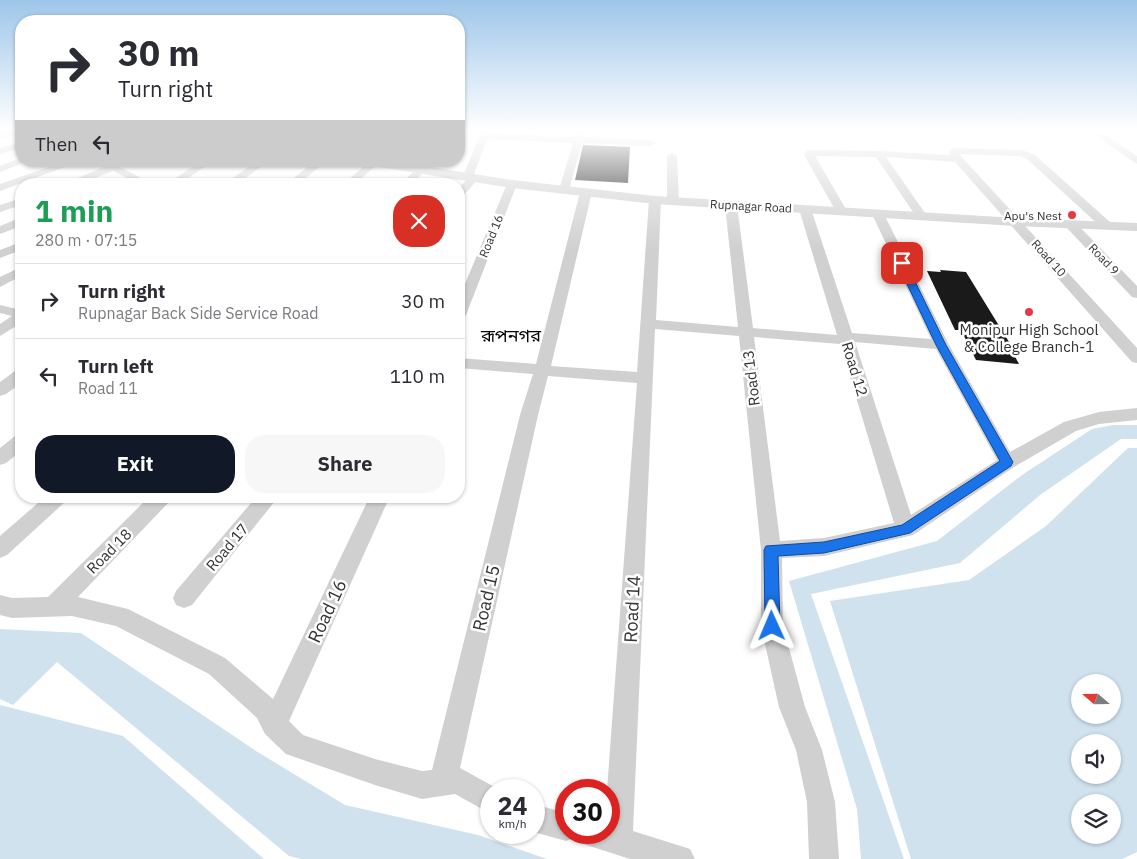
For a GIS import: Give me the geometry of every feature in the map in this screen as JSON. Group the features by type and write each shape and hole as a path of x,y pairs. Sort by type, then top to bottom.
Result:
{"street":[{"path":"28,178 50,170"},
{"path":"84,178 106,170"},
{"path":"117,170 136,178"},
{"path":"181,178 194,170"},
{"path":"238,178 250,170"},
{"path":"298,178 309,170"},
{"name":"Rupnagar Road","path":"440,170 512,184 655,200 1016,222 1137,227"},
{"path":"465,186 474,170"},
{"path":"564,190 570,170"},
{"path":"672,170 673,201"},
{"path":"818,170 841,211"},
{"path":"890,170 921,216"},
{"name":"Road 10","path":"967,170 1137,358"},
{"name":"Road 9","path":"1045,170 1107,226"},
{"path":"0,188 15,183"},
{"name":"Road 16","path":"465,300 512,184"},
{"path":"542,370 586,192"},
{"path":"655,200 648,324 941,345"},
{"path":"0,208 15,203"},
{"name":"Road 13","path":"731,205 771,550 772,626 792,708 809,750 821,802 824,859"},
{"name":"Road 12","path":"805,209 906,530"},
{"path":"878,214 941,345 1007,462"},
{"path":"0,230 15,224"},
{"name":"Road 9","path":"1071,224 1137,294"},
{"path":"0,254 15,248"},
{"path":"0,283 15,274"},
{"path":"0,309 15,314"},
{"path":"0,331 15,320"},
{"name":"Road 14","path":"620,807 648,324"},
{"path":"465,363 645,378"},
{"name":"Road 15","path":"443,782 529,415 542,370"},
{"path":"0,390 15,379"},
{"path":"771,550 824,547 906,530 1007,462 1070,426 1099,418 1137,414"},
{"path":"0,458 15,446"},
{"path":"0,549 51,503"},
{"name":"Road 18","path":"55,605 156,503"},
{"name":"Road 17","path":"184,598 263,503"},
{"name":"Road 16","path":"274,725 377,503"},
{"path":"0,605 12,608 55,605 72,606 120,616 218,666 266,709 274,725 295,745 375,772 422,785 457,780 480,794"},
{"path":"620,842 680,859"}],"water":[{"path":"1113,425 1137,425 1137,439 1121,439 1040,495 960,563 811,594 904,859 861,859 857,809 789,581 937,541 1022,475 1092,429"},
{"path":"1128,448 1137,448 1137,852 1122,859 911,859 830,601 969,580 1046,526"},
{"path":"0,629 81,633 256,751 345,805 478,835 480,836 480,844 504,844 547,859 301,859 289,856 57,662 13,705 0,699"},
{"path":"0,705 123,736 264,859 0,859"}],"building":[{"path":"577,170 629,170 628,183 575,180"},
{"name":"Monipur High School & College Branch-1","path":"940,270 966,272 1014,350 1011,349 1019,364 976,360 961,330 955,330 927,271 941,272"}],"place":[{"name":"Apu's Nest","path":"1072,215"},
{"name":"Monipur High School & College Branch-1","path":"1029,312"}],"district":[{"name":"রূপনগর","path":"511,335"}],"route":[{"path":"772,626 771,550 824,547 906,530 1007,462 941,345 902,263"}]}
